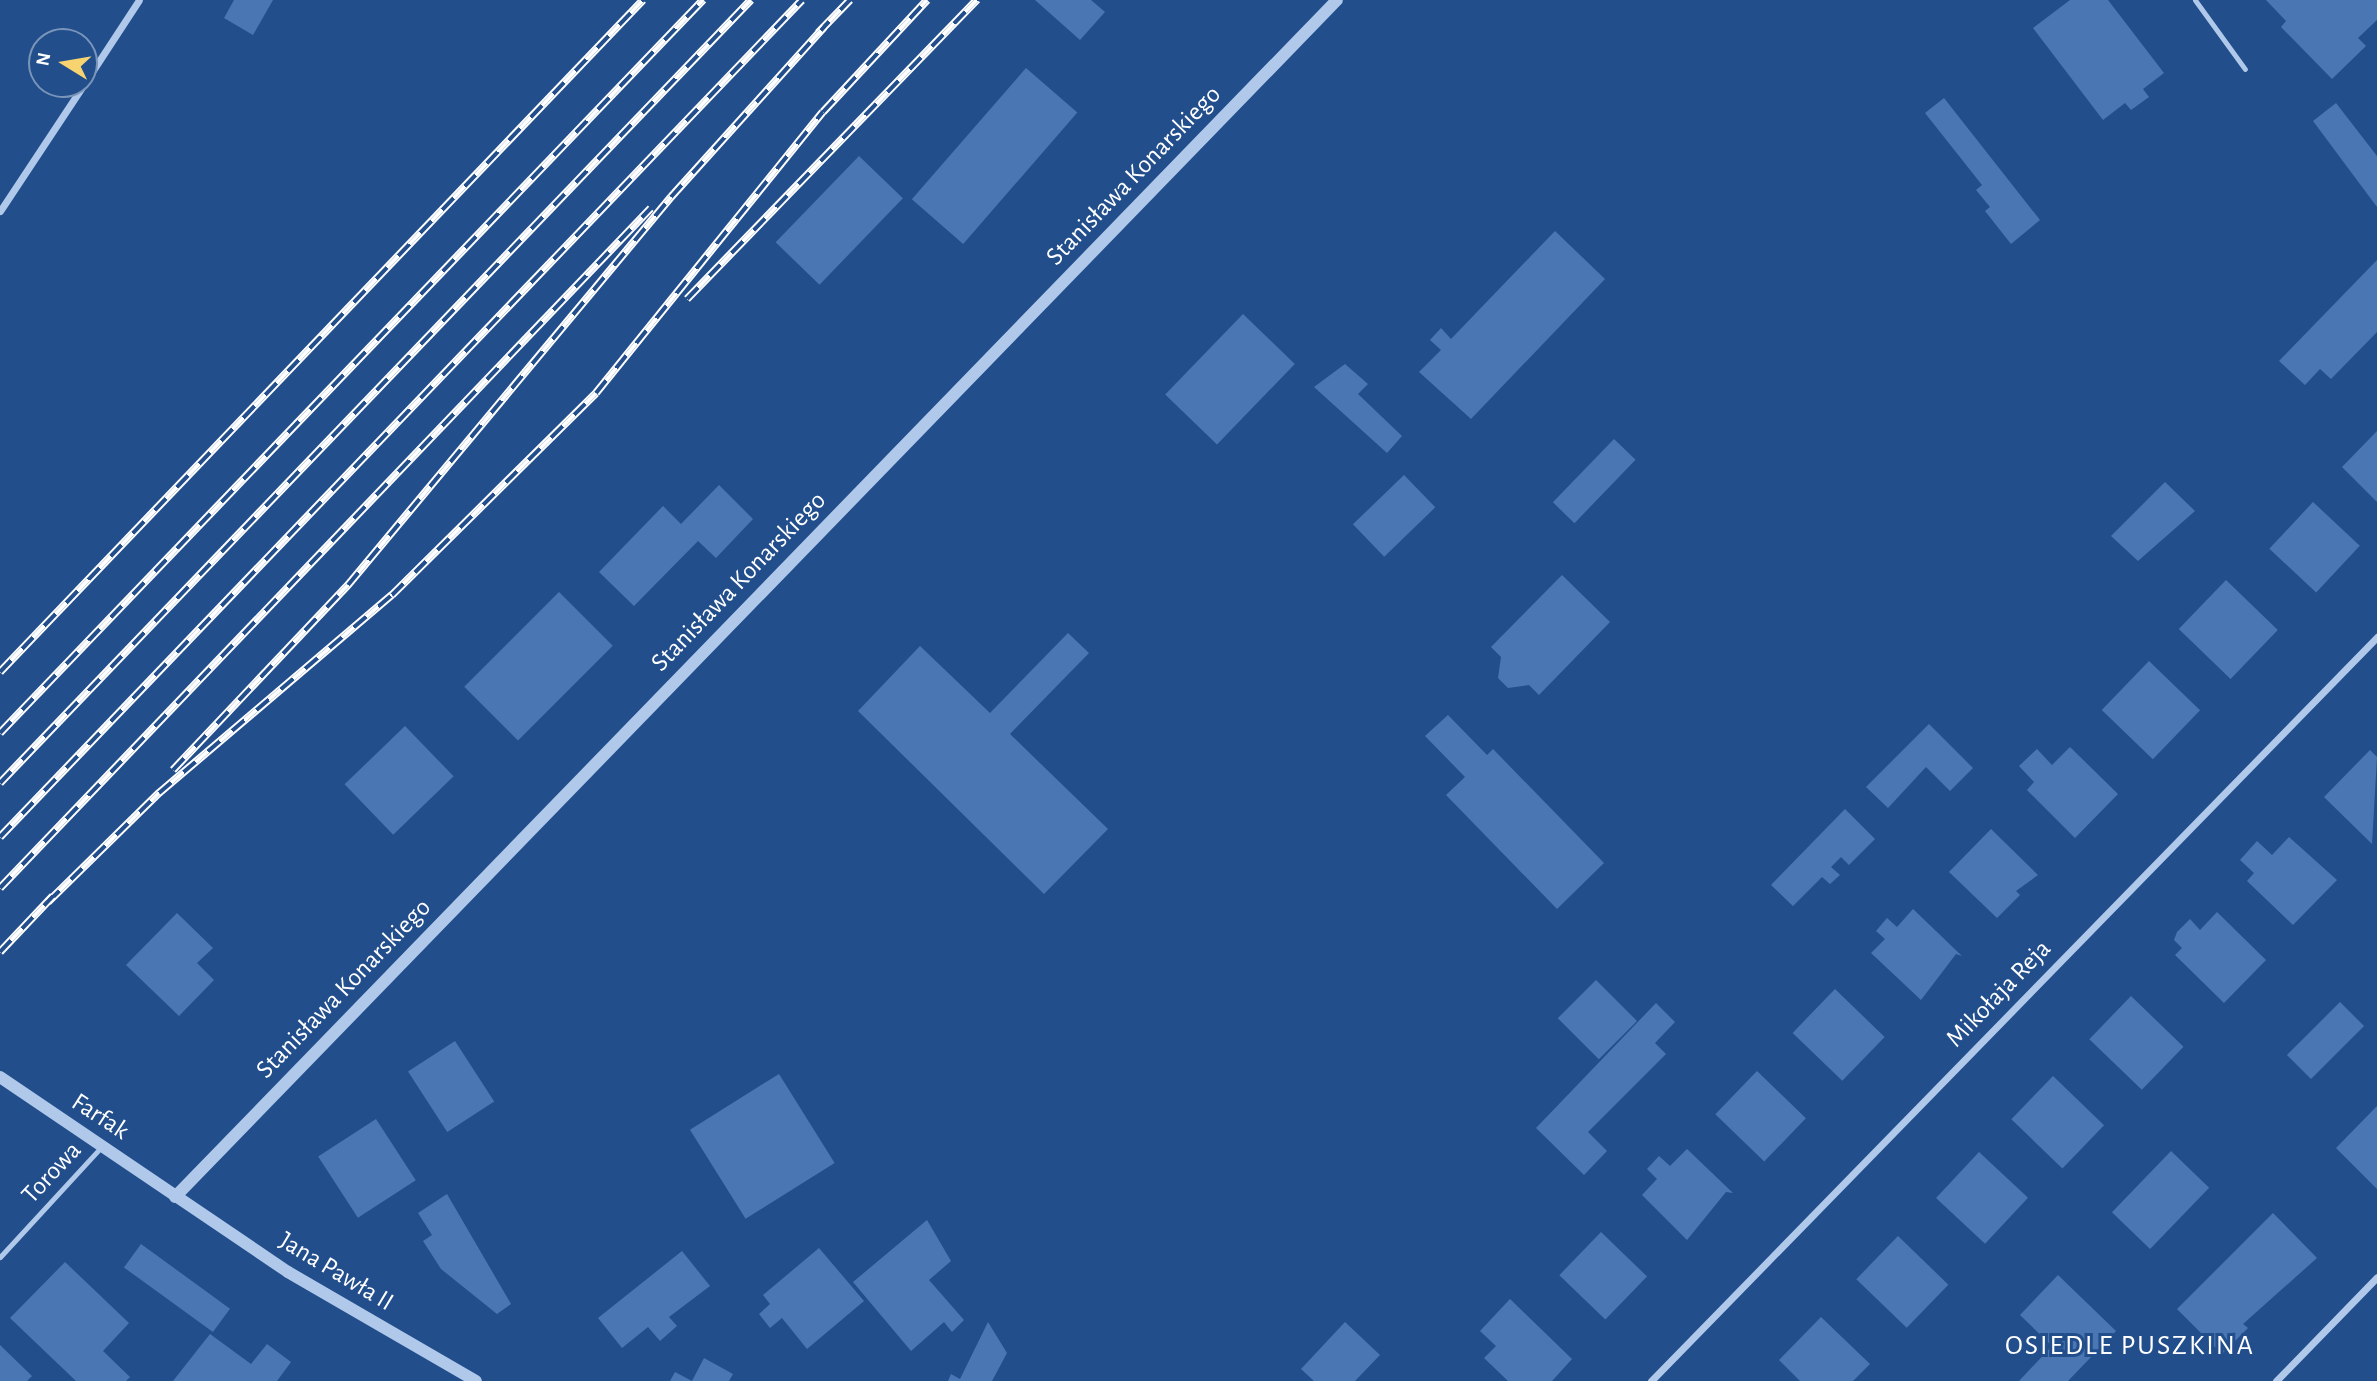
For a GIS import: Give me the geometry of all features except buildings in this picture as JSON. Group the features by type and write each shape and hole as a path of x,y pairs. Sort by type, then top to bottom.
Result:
{"street":[{"path":"98,63 139,0"},
{"name":"Stanisława Konarskiego","path":"175,1197 1337,0"},
{"path":"0,211 75,98"},
{"name":"Mikołaja Reja","path":"1651,1381 2377,637"},
{"name":"Farfak","path":"0,1077 103,1145 175,1197"},
{"name":"Jana Pawła II","path":"175,1197 288,1272 476,1381"},
{"path":"2276,1381 2377,1277"}],"lane":[{"path":"2196,0 2245,69"},
{"name":"Torowa","path":"0,1257 103,1145"}],"railway":[{"path":"0,672 643,0"},
{"path":"0,733 703,0"},
{"path":"0,783 751,0"},
{"path":"0,837 802,0"},
{"path":"818,33 850,0"},
{"path":"48,902 159,793 392,595 596,393 823,112 927,0"},
{"path":"687,299 977,0"},
{"path":"173,770 348,585 671,197 824,27"},
{"path":"0,888 651,208"},
{"path":"0,952 53,896"}],"district":[{"name":"OSIEDLE PUSZKINA","path":"2130,1346"}]}
